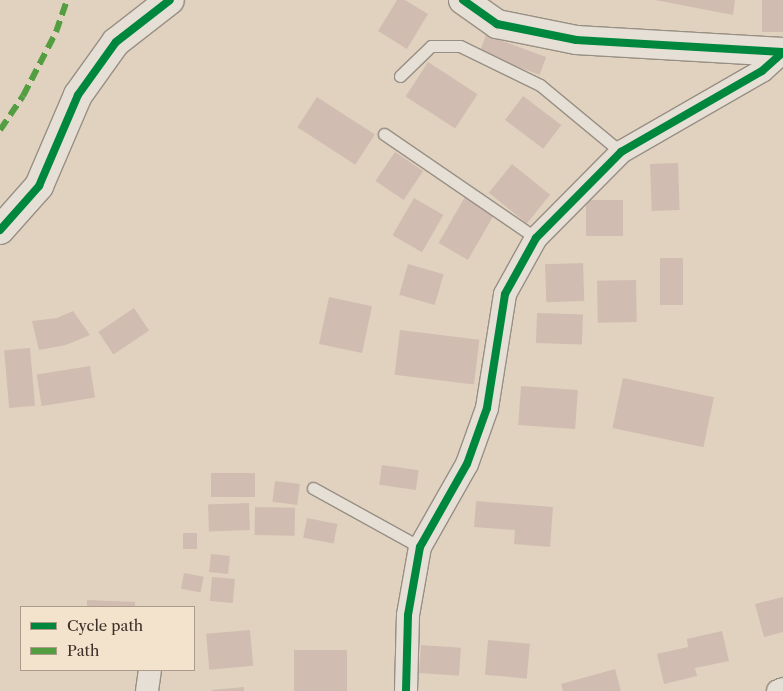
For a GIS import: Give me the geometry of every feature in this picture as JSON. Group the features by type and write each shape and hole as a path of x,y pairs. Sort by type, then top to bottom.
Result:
{"street":[{"path":"0,230 40,186 78,95 116,42 170,0"},
{"path":"463,0 497,24 576,40 783,52"},
{"path":"406,691 408,615 420,547 467,464 487,408 505,294 536,238 621,152 762,71 783,52"},
{"path":"147,691 150,671"},
{"path":"778,691 783,689"}],"lane":[{"path":"400,76 431,46 460,46 540,85 621,152"},
{"path":"384,134 536,238"},
{"path":"313,488 420,547"}],"building":[{"path":"397,0 405,0 428,14 407,49 378,31"},
{"path":"655,0 735,0 733,15"},
{"path":"762,0 783,0 783,32 762,32"},
{"path":"486,35 546,57 540,75 480,53"},
{"path":"428,62 477,94 455,129 406,96"},
{"path":"523,96 561,125 543,149 505,120"},
{"path":"317,97 375,135 355,165 297,127"},
{"path":"395,152 423,171 404,200 375,181"},
{"path":"678,163 680,210 652,211 650,164"},
{"path":"512,164 550,195 527,224 489,193"},
{"path":"465,197 494,214 468,260 438,243"},
{"path":"414,198 443,215 422,252 392,235"},
{"path":"586,200 623,200 623,236 586,236"},
{"path":"660,258 683,258 683,305 660,305"},
{"path":"583,263 584,301 546,302 545,264"},
{"path":"408,264 444,274 435,305 399,295"},
{"path":"636,280 637,322 598,323 597,281"},
{"path":"329,297 372,306 362,353 319,344"},
{"path":"134,308 149,330 113,354 98,332"},
{"path":"73,311 90,335 66,345 39,350 32,321 57,318"},
{"path":"537,313 583,315 582,345 536,343"},
{"path":"400,330 479,340 474,384 395,375"},
{"path":"30,348 35,406 9,408 4,350"},
{"path":"90,366 95,398 42,406 37,374"},
{"path":"623,378 714,397 703,447 612,428"},
{"path":"521,386 578,390 575,429 518,425"},
{"path":"382,465 419,470 416,490 379,485"},
{"path":"211,473 255,473 255,497 211,497"},
{"path":"275,481 300,484 297,505 272,502"},
{"path":"476,501 553,507 550,547 514,544 515,530 474,527"},
{"path":"249,503 250,530 209,531 208,504"},
{"path":"255,507 295,508 295,536 255,535"},
{"path":"307,518 337,524 334,544 303,538"},
{"path":"183,533 197,533 197,549 183,549"},
{"path":"211,554 230,556 228,574 209,572"},
{"path":"184,573 204,577 201,593 181,589"},
{"path":"212,577 235,579 233,603 210,601"},
{"path":"783,597 783,632 764,637 755,604"},
{"path":"87,600 135,602 135,606 87,606"},
{"path":"250,630 253,666 209,670 206,634"},
{"path":"722,631 729,661 695,668 697,676 664,684 657,654 688,647 687,639"},
{"path":"488,640 530,644 527,679 485,675"},
{"path":"421,645 461,648 459,676 419,673"},
{"path":"294,650 347,650 347,691 294,691"},
{"path":"615,669 621,691 563,691 561,684"},
{"path":"244,687 244,691 212,691 212,690"}],"marked path":[{"path":"0,130 23,96 56,32 67,0"}],"cycle path":[{"path":"0,230 39,186 78,95 116,42 170,0"},
{"path":"463,0 497,24 576,40 783,52"},
{"path":"406,691 408,615 420,547 467,464 487,408 505,294 536,238 621,152 762,71 782,53"}]}
